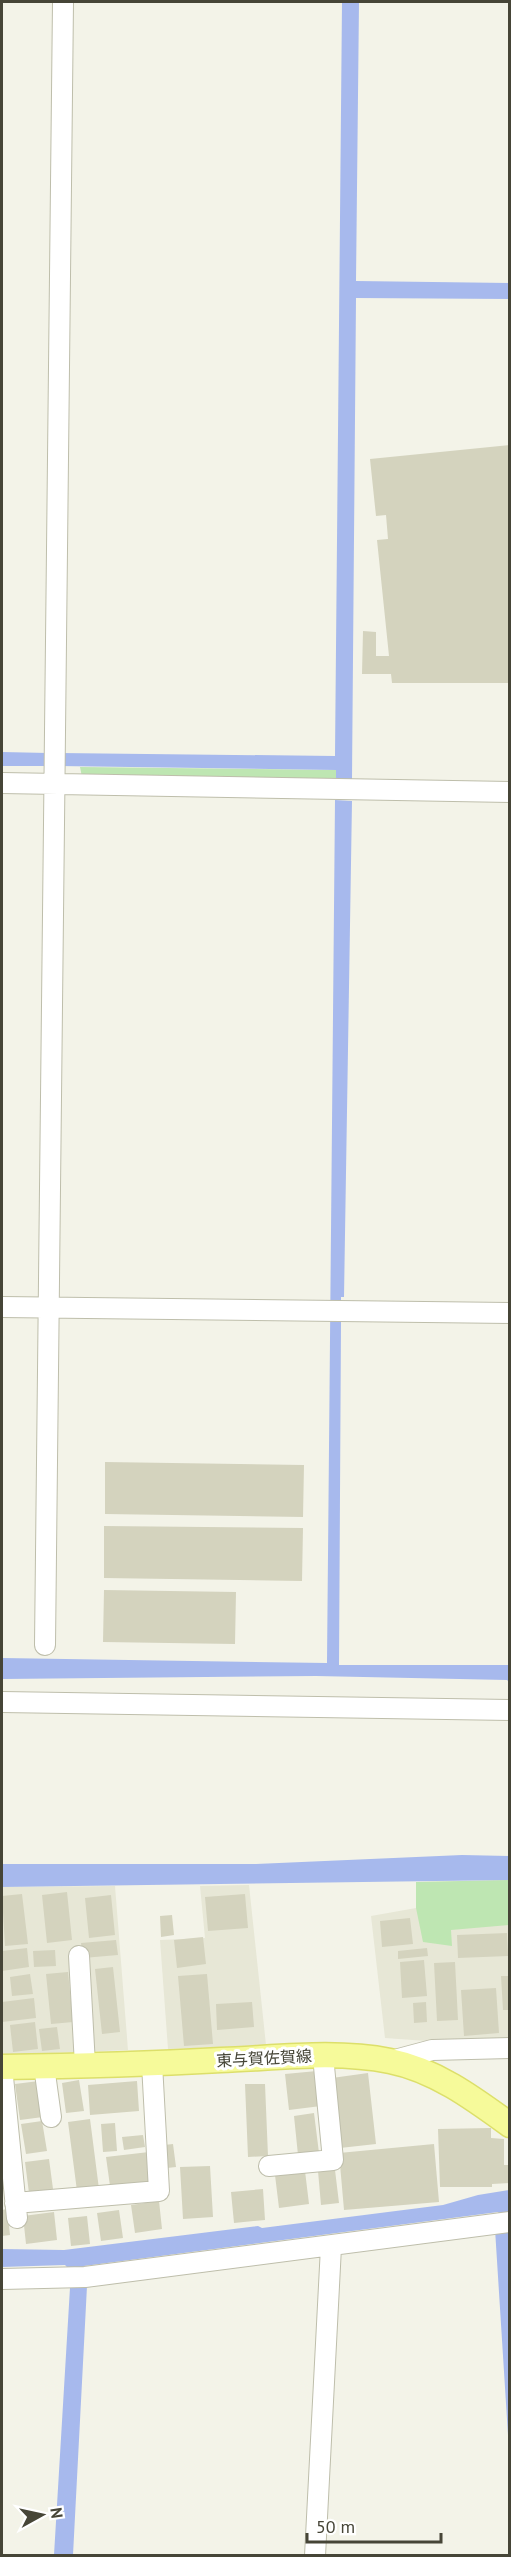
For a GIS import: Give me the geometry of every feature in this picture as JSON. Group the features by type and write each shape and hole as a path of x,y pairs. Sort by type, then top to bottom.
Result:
{"main road":[{"name":"東与賀佐賀線","path":"2,2067 152,2064 322,2056 391,2061 436,2077 470,2095 510,2125"}],"street":[{"path":"45,1646 63,2"},
{"path":"2,783 53,768 329,789 510,792"},
{"path":"2,1307 510,1312"},
{"path":"2,1702 510,1710"},
{"path":"79,1956 85,2065"},
{"path":"391,2061 432,2050 510,2048"},
{"path":"270,2166 333,2160 322,2056"},
{"path":"2,2067 16,2210 159,2191 152,2064"},
{"path":"44,2066 51,2117"},
{"path":"2,2278 76,2277 331,2247 510,2222"},
{"path":"315,2556 331,2247"}],"shaded area":[{"path":"509,1880 509,2042 454,2043 385,2038 371,1916 416,1908 416,1882"},
{"path":"249,1885 266,2045 168,2049 160,1940 205,1938 200,1886"},
{"path":"115,1886 128,2050 2,2055 2,1887"}],"green space":[{"path":"80,767 336,770 336,779 82,777"},
{"path":"509,1880 509,1925 451,1930 452,1946 423,1942 416,1908 416,1882"}],"water":[{"path":"342,2 359,2 356,281 509,283 510,299 356,298 352,779 336,779 336,770 59,766 59,753 335,756"},
{"path":"2,752 48,753 47,766 2,766"},
{"path":"335,800 352,801 344,1297 341,1297 339,1665 509,1665 509,1682 507,1680 316,1676 2,1679 2,1658 327,1663"},
{"path":"462,1855 509,1856 509,1880 2,1887 2,1864 256,1864"},
{"path":"509,2190 509,2218 502,2218 498,2212 84,2266 80,2271 87,2286 73,2555 54,2555 71,2271 65,2265 2,2267 2,2249 64,2250 258,2226 262,2228 443,2205 478,2195"},
{"path":"509,2228 509,2451 495,2229"}],"building":[{"path":"510,445 510,683 392,683 391,674 362,674 363,631 376,632 376,656 389,656 377,540 388,539 386,515 376,516 370,459"},
{"path":"105,1462 304,1465 303,1517 105,1514"},
{"path":"104,1526 303,1528 302,1581 104,1578"},
{"path":"104,1590 236,1592 235,1644 103,1642"},
{"path":"67,1892 72,1940 47,1943 42,1895"},
{"path":"22,1894 28,1944 5,1946 2,1896"},
{"path":"245,1894 248,1928 208,1931 205,1897"},
{"path":"111,1895 115,1935 89,1938 85,1898"},
{"path":"172,1915 174,1935 161,1937 160,1916"},
{"path":"410,1918 413,1944 382,1947 380,1921"},
{"path":"507,1933 508,1956 458,1958 457,1935"},
{"path":"203,1937 206,1964 177,1968 174,1940"},
{"path":"116,1940 118,1955 83,1958 81,1943"},
{"path":"27,1948 29,1967 2,1971 2,1951"},
{"path":"427,1948 428,1956 398,1959 398,1951"},
{"path":"55,1950 56,1966 34,1967 33,1951"},
{"path":"424,1960 427,1996 402,1998 400,1962"},
{"path":"455,1962 458,2020 437,2021 434,1963"},
{"path":"113,1967 120,2032 102,2034 95,1969"},
{"path":"68,1972 73,2022 51,2024 46,1974"},
{"path":"30,1974 33,1994 12,1996 10,1977"},
{"path":"207,1974 213,2044 184,2046 178,1976"},
{"path":"501,1976 510,1976 510,2010 503,2010"},
{"path":"496,1988 499,2033 464,2036 461,1990"},
{"path":"34,1998 36,2018 2,2022 2,2002"},
{"path":"252,2002 254,2027 217,2030 216,2004"},
{"path":"426,2002 427,2022 414,2023 413,2003"},
{"path":"35,2022 38,2049 13,2052 10,2025"},
{"path":"57,2027 60,2049 42,2051 39,2029"},
{"path":"317,2071 321,2106 289,2110 285,2074"},
{"path":"368,2073 376,2144 340,2148 332,2078"},
{"path":"79,2080 84,2111 66,2113 62,2083"},
{"path":"39,2081 43,2117 20,2120 15,2084"},
{"path":"137,2081 139,2111 90,2115 88,2085"},
{"path":"245,2084 265,2084 268,2156 248,2157"},
{"path":"314,2113 319,2153 298,2155 294,2116"},
{"path":"90,2119 99,2189 77,2191 68,2122"},
{"path":"42,2121 47,2151 26,2154 21,2124"},
{"path":"115,2123 117,2151 103,2152 101,2124"},
{"path":"491,2128 491,2138 504,2139 504,2165 510,2165 510,2183 492,2184 492,2187 440,2187 438,2129"},
{"path":"143,2135 145,2147 124,2150 122,2137"},
{"path":"173,2144 176,2167 167,2168 164,2145"},
{"path":"434,2144 439,2202 344,2210 339,2153"},
{"path":"149,2152 153,2181 110,2186 106,2157"},
{"path":"49,2159 53,2189 29,2193 25,2162"},
{"path":"210,2166 213,2217 183,2219 180,2167"},
{"path":"335,2170 339,2203 321,2205 318,2171"},
{"path":"305,2171 309,2204 279,2208 275,2175"},
{"path":"263,2189 265,2220 234,2223 231,2192"},
{"path":"159,2201 162,2229 135,2233 131,2205"},
{"path":"7,2209 10,2235 2,2236 2,2210"},
{"path":"119,2210 123,2238 101,2241 97,2213"},
{"path":"54,2212 57,2240 26,2244 23,2216"},
{"path":"87,2216 90,2244 71,2246 68,2218"}]}
